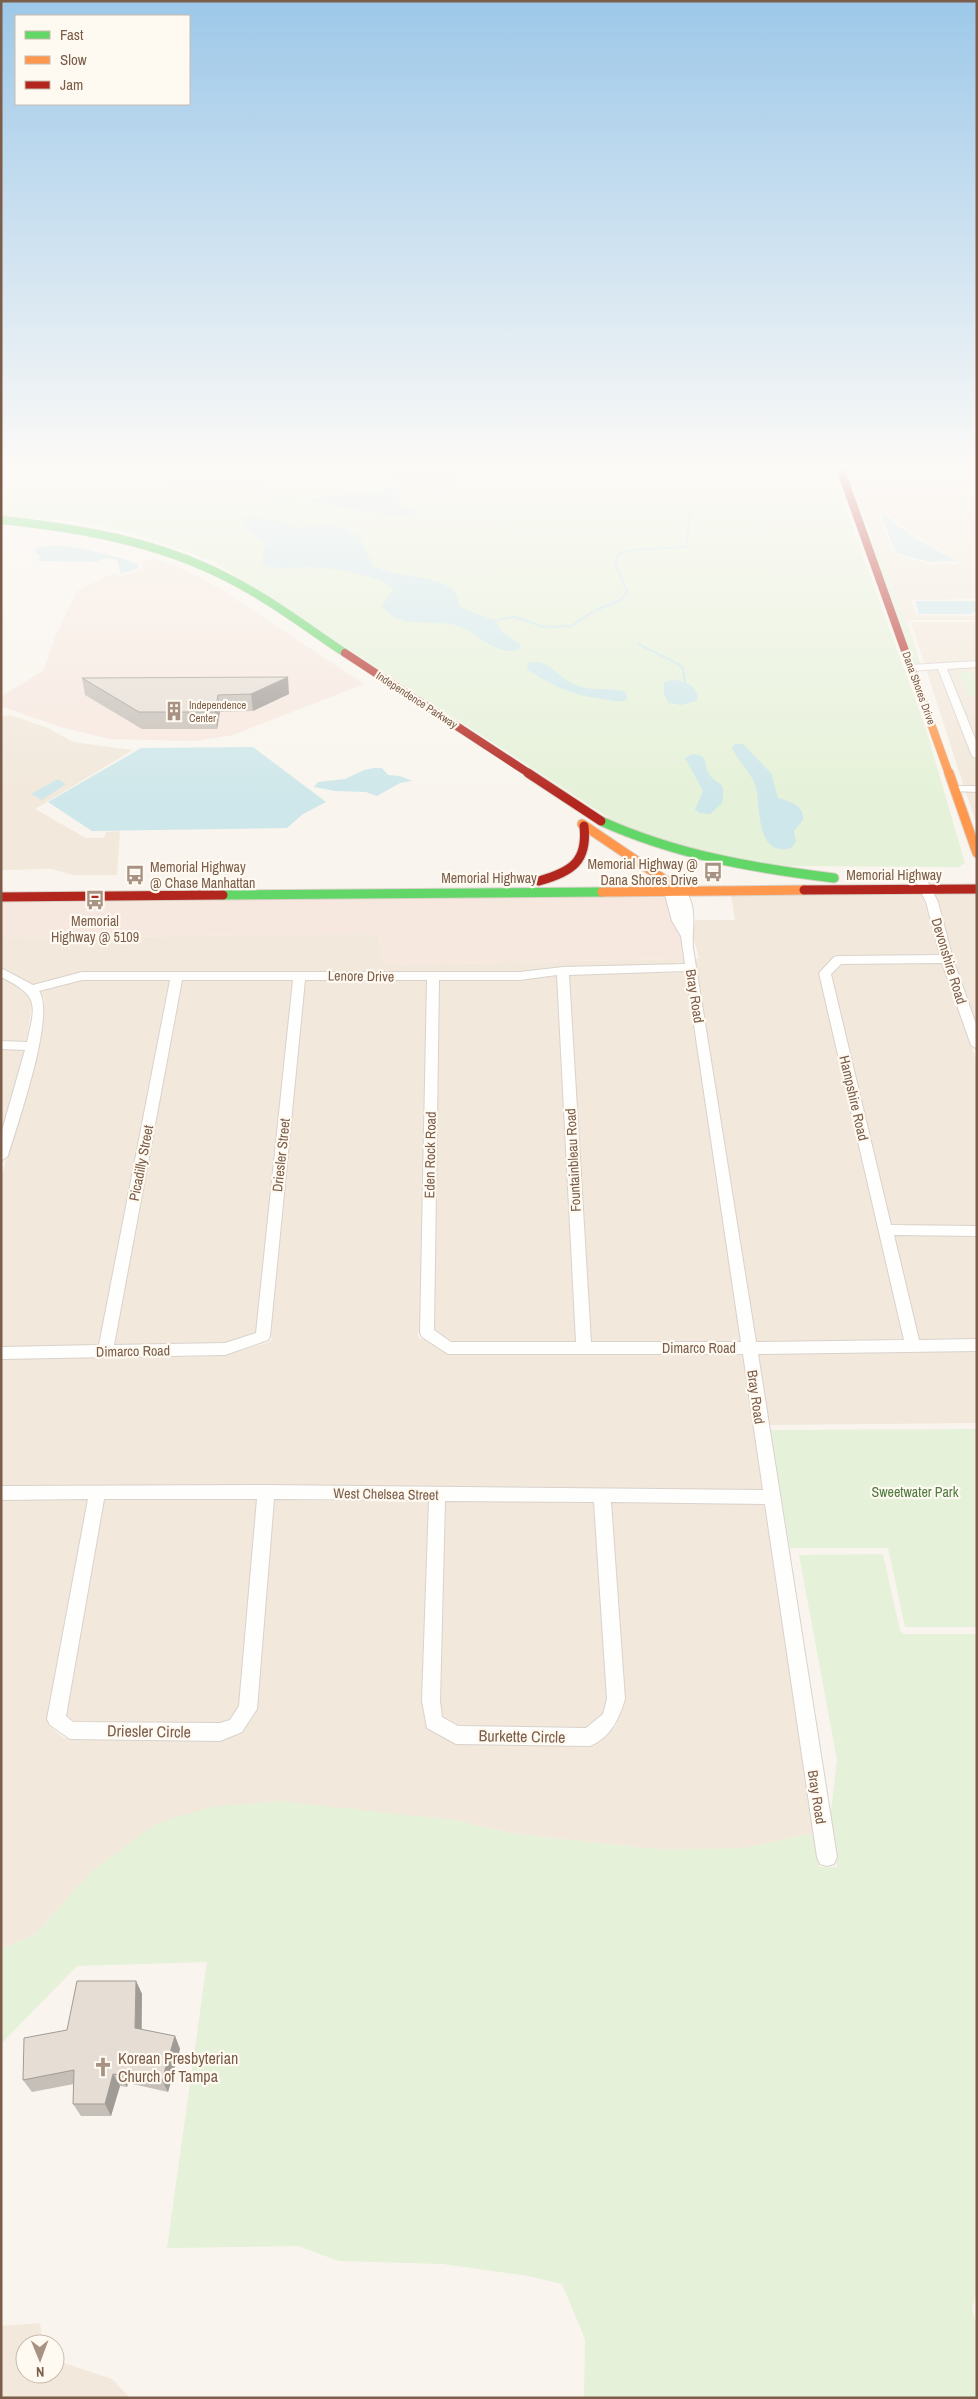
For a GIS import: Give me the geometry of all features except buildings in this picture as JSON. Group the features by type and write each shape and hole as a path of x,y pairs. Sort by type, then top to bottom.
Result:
{"main road":[{"path":"209,580 248,603"},
{"name":"Independence Parkway","path":"230,580 263,599 600,820 628,834 708,860 834,878"},
{"name":"Dana Shores Drive","path":"880,580 977,852"},
{"path":"324,653 353,673"},
{"path":"568,815 660,880 676,889 705,879"},
{"path":"539,881 563,872 583,855 588,845 584,826"},
{"name":"Memorial Highway","path":"606,880 977,877"},
{"name":"Memorial Highway","path":"1,897 170,896 485,881 578,880"},
{"path":"485,881 485,893"},
{"name":"Memorial Highway","path":"1,885 172,884 485,893 676,889 695,891 977,889"},
{"path":"170,896 172,884"}],"street":[{"path":"912,668 977,664"},
{"path":"942,667 977,756"},
{"path":"955,789 977,789"},
{"name":"Devonshire Road","path":"920,878 932,902 947,959 977,1045"},
{"name":"Bray Road","path":"676,889 678,921 687,936 770,1497 827,1857"},
{"name":"Hampshire Road","path":"913,1346 824,973 838,960 947,959"},
{"name":"Lenore Drive","path":"31,989 82,976 520,976 563,971 691,968"},
{"name":"Fountainbleau Road","path":"563,971 584,1348"},
{"path":"1,972 31,989 38,1000 32,1046 5,1134 1,1156"},
{"name":"Picadilly Street","path":"105,1351 177,975"},
{"name":"Driesler Street","path":"263,1336 299,975"},
{"name":"Eden Rock Road","path":"426,1333 433,977"},
{"path":"1,1046 32,1046"},
{"path":"885,1230 977,1231"},
{"name":"Dimarco Road","path":"426,1333 448,1348 749,1348 977,1345"},
{"name":"Dimarco Road","path":"1,1353 225,1349 263,1336"},
{"name":"West Chelsea Street","path":"1,1493 266,1492 770,1497"},
{"name":"Driesler Circle","path":"98,1493 56,1720 70,1730 220,1732 236,1726 248,1710 266,1492"},
{"name":"Burkette Circle","path":"437,1495 431,1701 433,1722 456,1735 590,1737 610,1719 616,1699 602,1495"}],"shaded area":[{"path":"99,580 204,580 219,588 364,684 233,735 195,741 110,739 60,727 1,706 1,696 43,671 55,637 78,590"},
{"path":"890,580 977,580 977,599 911,601 917,615 973,616 977,614 977,620 910,620 907,623"},
{"path":"911,622 977,622 977,825 963,784"},
{"path":"10,715 48,728 73,742 133,750 35,809 86,838 104,838 106,832 120,831 117,875 73,875 52,869 1,870 1,717"},
{"path":"922,893 940,955 834,958 819,973 905,1339 755,1342 695,959 699,958 693,936 695,920 735,920 731,895"},
{"path":"933,893 977,893 977,1028 952,959"},
{"path":"666,895 673,922 681,937 684,959 383,964 379,934 1,938 1,901"},
{"path":"379,934 383,964 684,959 685,964 557,967 520,972 84,972 34,985 1,966 1,938"},
{"path":"943,963 977,1062 977,1225 891,1225 831,975 842,964"},
{"path":"686,972 741,1342 591,1342 568,975"},
{"path":"557,976 577,1342 451,1342 434,1330 438,981 520,980"},
{"path":"1,977 26,992 32,1001 27,1041 1,1041"},
{"path":"170,979 99,1345 1,1347 1,1178 39,1041 44,999 39,991 82,980"},
{"path":"182,979 293,979 256,1332 225,1343 113,1345"},
{"path":"305,979 427,981 420,1331 417,1334 420,1339 424,1339 448,1354 743,1354 762,1490 1,1486 1,1359 224,1356 269,1342 272,1339 270,1334"},
{"path":"1,1050 25,1050 3,1129 1,1129"},
{"path":"893,1236 977,1236 977,1338 919,1339"},
{"path":"977,1351 977,1423 767,1425 757,1354"},
{"path":"1,1500 89,1500 47,1720 50,1727 64,1738 219,1741 243,1731 256,1709 273,1500 429,1502 422,1701 425,1723 429,1730 456,1744 590,1746 616,1726 624,1699 610,1503 764,1504 814,1833 745,1848 665,1850 513,1834 454,1820 379,1813 90,1873 36,1934 1,1949"},
{"path":"104,1500 258,1500 239,1707 231,1719 220,1723 74,1721 65,1714"},
{"path":"444,1502 595,1502 607,1697 603,1714 587,1728 458,1726 441,1716 439,1700"},
{"path":"40,2323 42,2334 15,2334 15,2384 65,2384 65,2363 112,2379 130,2398 1,2398 1,2326"}],"green space":[{"path":"241,580 872,580 925,726 965,863 959,867 790,866 728,858 661,841 611,819"},
{"path":"884,580 890,580 910,630 921,666 915,666"},
{"path":"958,672 977,672 977,696 968,696"},
{"name":"Sweetwater Park","path":"977,1429 977,1627 905,1627 888,1548 790,1548 770,1430"},
{"path":"883,1554 900,1631 904,1634 977,1634 977,2289 972,2309 977,2325 977,2398 584,2398 585,2339 562,2284 528,2276 443,2264 339,2261 298,2246 167,2248 207,1962 77,1966 1,2044 1,1949 36,1934 90,1873 155,1824 210,1807 279,1801 454,1820 513,1834 665,1850 745,1848 814,1833 819,1867 837,1867 830,1819 837,1760 799,1555"}],"water":[{"path":"379,580 431,580 448,586 455,592 460,607 493,620 500,619 496,623 503,633 519,643 521,648 513,651 496,648 458,626 397,619 382,606 393,589"},
{"path":"915,601 977,601 977,611 971,614 919,614"},
{"path":"530,662 543,663 568,681 580,686 593,689 624,691 627,700 615,701 585,696 566,690 528,670 527,664"},
{"path":"671,680 690,684 696,691 697,701 681,705 668,703 664,694 664,683"},
{"path":"735,744 743,744 771,773 778,798 799,807 803,820 794,831 796,842 791,848 779,849 770,845 765,837 761,826 755,784 732,748"},
{"path":"253,747 326,802 303,814 287,828 92,831 48,802 141,748"},
{"path":"693,754 702,756 711,777 722,786 722,803 710,814 700,813 695,810 703,791 685,758"},
{"path":"382,768 388,775 400,776 412,781 400,783 377,796 366,792 336,791 314,787 318,782 345,779 364,770"},
{"path":"58,779 66,784 42,800 31,794"}],"waterway":[{"path":"500,619 515,617 544,627 571,626 596,610 621,600 627,592 622,580"},
{"path":"638,644 678,664 683,668 685,681"}],"traffic: fast":[{"path":"231,580 255,593 345,653"},
{"path":"601,821 629,834 686,853 744,865 834,878"},
{"path":"223,895 602,892"}],"traffic: slow":[{"path":"925,707 977,853"},
{"path":"582,824 665,880 686,889"},
{"path":"602,892 804,890"}],"traffic: jam":[{"path":"880,580 925,707"},
{"path":"345,653 601,821"},
{"path":"539,881 560,874 576,864 584,848 584,826"},
{"path":"804,890 977,889"},
{"path":"1,897 223,895"}],"place":[{"name":"Independence Center","path":"174,711"},
{"name":"Memorial Highway @ Dana Shores Drive","path":"713,872"},
{"name":"Memorial Highway @ Chase Manhattan","path":"135,875"},
{"name":"Memorial Highway @ 5109","path":"95,900"},
{"name":"Korean Presbyterian Church of Tampa","path":"103,2067"}]}
